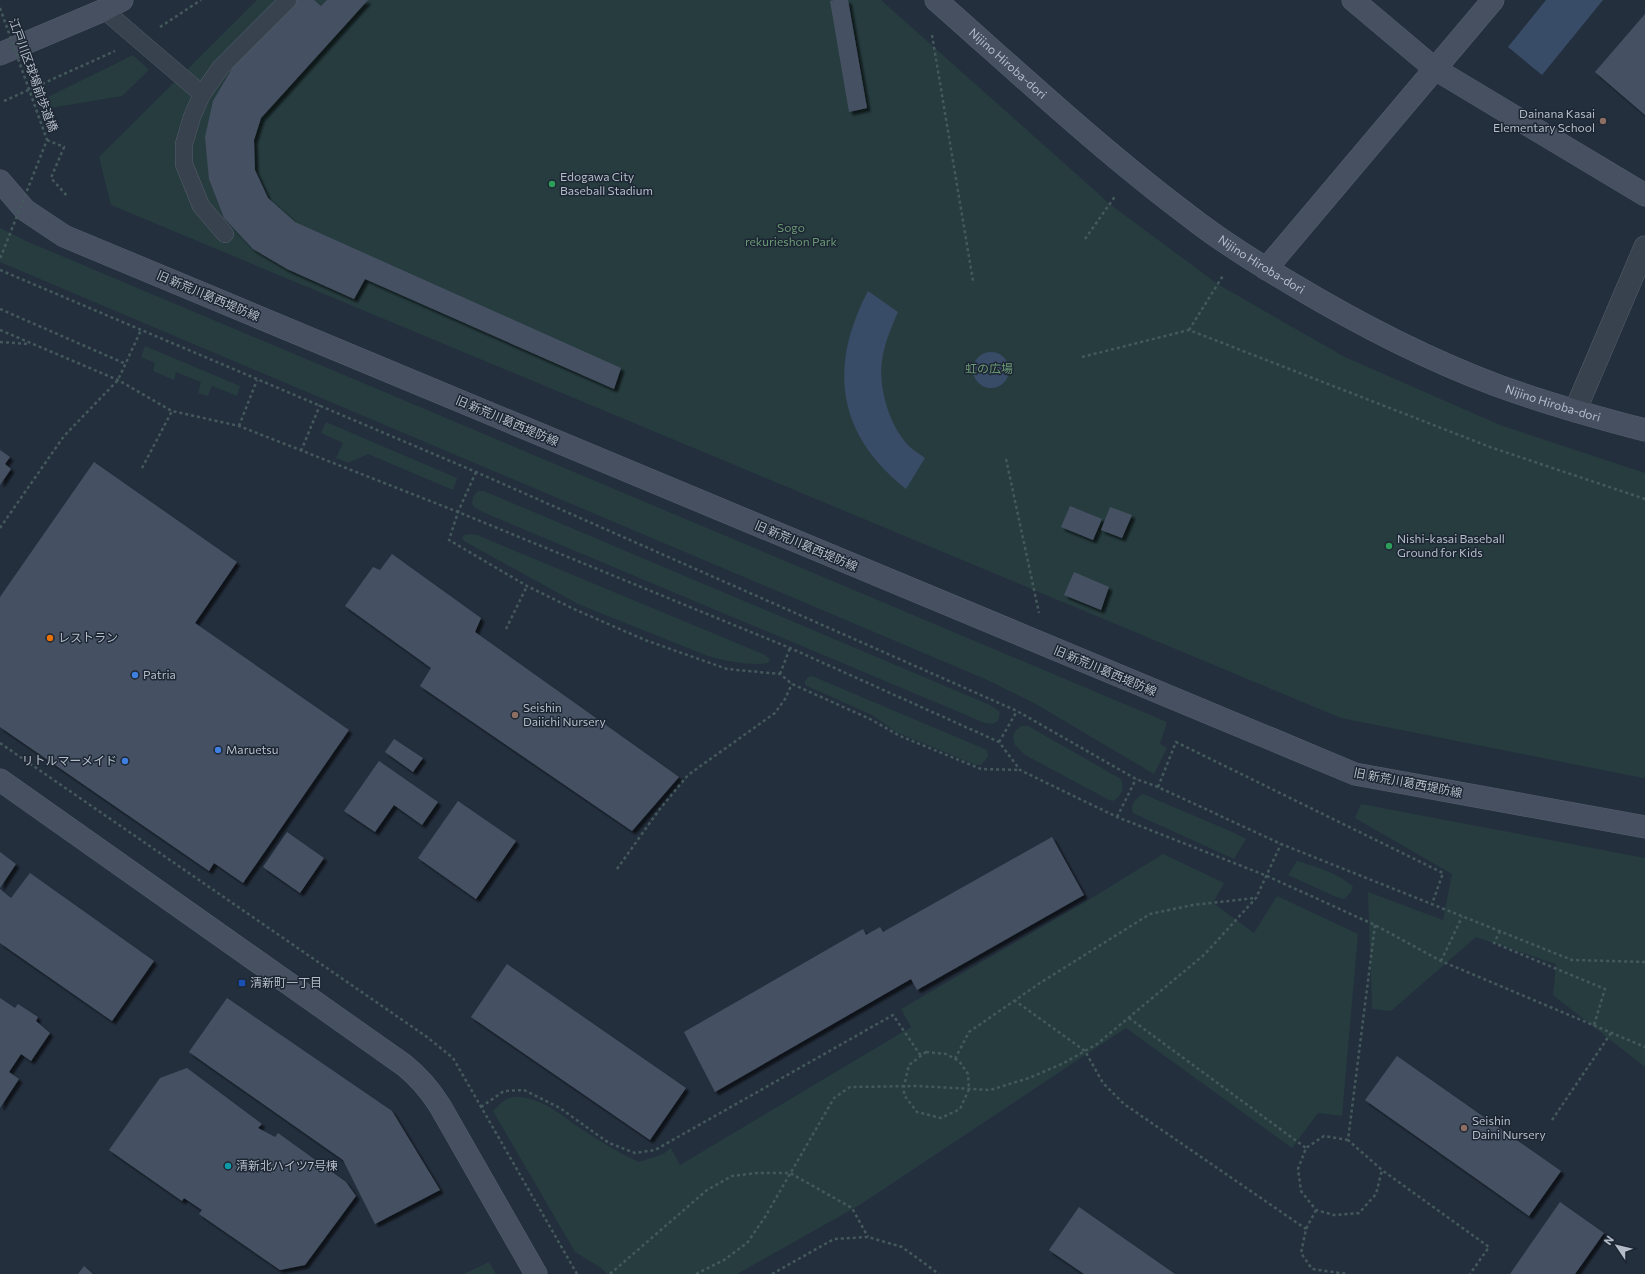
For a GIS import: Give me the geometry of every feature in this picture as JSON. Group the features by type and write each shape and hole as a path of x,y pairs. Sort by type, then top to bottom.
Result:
{"street":[{"name":"Nijino Hiroba-dori","path":"936,0 1127,168 1194,221 1266,269 1340,313 1416,351 1495,384 1575,411 1645,430"},
{"path":"1353,0 1435,69 1645,195"},
{"path":"1266,269 1493,0"},
{"path":"0,54 113,5"},
{"name":"旧 新荒川葛西堤防線","path":"0,181 25,210 64,236 1355,774 1645,827"},
{"path":"1575,411 1645,247"},
{"path":"0,780 404,1065 417,1076 440,1106 536,1274"}],"lane":[{"path":"225,234 200,206 184,164 184,144 192,117 202,94 221,68 288,0"},
{"path":"113,5 140,40 202,94"}],"path":[{"path":"4,102 140,40 201,0"},
{"name":"江戸川区球場前歩道橋","path":"0,8 47,140 0,259"},
{"path":"932,35 973,281"},
{"path":"47,140 64,147 51,178 68,197"},
{"path":"1085,239 1116,195"},
{"path":"0,270 476,472 1017,711 1136,779 1158,787 1281,844 1572,960 1645,962"},
{"path":"1189,330 1224,274"},
{"path":"0,309 126,364"},
{"path":"0,330 118,380 172,411 239,426 458,512 790,648 999,742 1020,770"},
{"path":"0,528 64,436 118,380 141,330"},
{"path":"1082,357 1189,330 1490,447 1645,498"},
{"path":"0,342 33,344"},
{"path":"239,426 257,380"},
{"path":"301,451 320,405"},
{"path":"142,468 172,411"},
{"path":"1006,459 1040,616"},
{"path":"476,472 458,512 449,540 527,586 576,610 645,640 727,669 780,674 792,684 870,719 900,736 981,769 1020,770 1117,817 1267,876 1375,926 1442,961 1645,1047"},
{"path":"506,629 527,586"},
{"path":"780,674 790,648"},
{"path":"617,869 658,810 688,775 776,714 792,684"},
{"path":"999,742 1017,711"},
{"path":"1158,787 1176,742 1443,873 1432,904"},
{"path":"0,743 427,1037 453,1058 577,1274"},
{"path":"1117,817 1136,779"},
{"path":"696,1274 724,1260 747,1243 765,1217 834,1098 850,1087 904,1086 990,1090 1029,1078 1064,1063 1097,1044 1205,954 1256,898 1281,844"},
{"path":"955,1059 969,1032 1014,1000 1150,914 1193,905 1256,898"},
{"path":"1442,961 1462,917"},
{"path":"1348,1140 1375,926"},
{"path":"1500,931 1494,943 1605,989 1594,1025"},
{"path":"1014,1000 1085,1051 1103,1083 1124,1104 1306,1229"},
{"path":"481,1107 504,1091 524,1090 560,1108 609,1143 635,1153 655,1150 893,1015 921,1056"},
{"path":"1129,1018 1306,1148"},
{"path":"1552,1120 1611,1033"},
{"path":"926,1052 946,1054 959,1062 968,1074 969,1088 960,1109 941,1118 917,1112 904,1095 904,1086 909,1065 921,1056 926,1052"},
{"path":"1382,1170 1376,1194 1358,1213 1334,1215 1316,1210 1301,1191 1298,1169 1306,1148 1324,1136 1348,1140 1382,1170 1489,1247 1470,1274"},
{"path":"610,1274 707,1190 732,1176 757,1173 790,1173 852,1208 868,1237"},
{"path":"1316,1210 1306,1229 1301,1254 1312,1269 1347,1274"},
{"path":"772,1274 834,1239 868,1237 902,1247 939,1274"}],"green space":[{"name":"Sogo rekurieshon Park","path":"257,0 881,0 1111,205 1219,285 1345,357 1500,425 1645,473 1645,777 1643,778 1341,718 111,205 99,157"},
{"path":"133,55 149,70 122,96 50,108 46,98"},
{"path":"0,228 26,241 1167,722 1160,744 1167,748 1154,774 1034,703 985,679 0,262"},
{"path":"145,346 240,386 237,396 212,386 208,396 198,393 201,382 176,372 174,380 153,371 155,363 141,357"},
{"path":"326,422 457,478 453,490 368,454 348,463 336,458 343,443 321,433"},
{"path":"478,491 484,491 990,705 1000,712 998,721 992,724 985,723 485,513 474,507 472,503 473,497"},
{"path":"464,535 477,535 763,654 770,659 768,663 753,664 708,656 578,604 464,541 462,538"},
{"path":"812,676 987,750 988,757 981,765 976,765 896,732 872,715 805,685 805,681 808,677"},
{"path":"1022,726 1028,726 1121,779 1122,792 1113,801 1109,800 1025,755 1015,745 1013,736 1016,730"},
{"path":"1143,794 1246,839 1234,859 1133,813 1133,804"},
{"path":"1361,804 1645,858 1645,1067 1553,995 1556,964 1476,937 1391,1011 1372,1009 1368,892 1443,920 1452,874 1355,818"},
{"path":"1163,854 1224,883 1213,903 1254,933 1277,896 1358,934 1342,1116 1318,1113 1292,1148 1126,1028 858,1206 737,1274 607,1274 601,1268 575,1252 493,1111 503,1102 512,1097 534,1100 551,1108 610,1147 639,1162 663,1154 671,1148 680,1165 911,1027 901,1009 1095,896"},
{"path":"1297,861 1327,871 1341,878 1353,887 1350,893 1344,899 1288,875"},
{"path":"489,1262 496,1274 464,1274"}],"water":[{"path":"1546,0 1603,0 1542,75 1508,47"},
{"path":"868,291 898,312 884,348 881,372 884,395 891,419 903,439 925,458 906,489 883,468 865,446 853,423 846,398 844,373 847,346 855,319"},
{"path":"991,352 1001,355 1006,360 1009,370 1006,380 1001,385 991,388 981,385 976,380 973,370 976,360 981,355"}],"building":[{"path":"293,0 314,0 321,6 327,0 368,0 261,118 254,140 255,170 268,198 295,222 621,368 614,389 365,279 354,299 287,269 253,249 224,218 209,179 205,137 213,101 234,65"},
{"path":"848,0 867,108 849,112 830,1"},
{"path":"1645,14 1645,115 1595,72"},
{"path":"0,450 10,457 5,464 11,469 0,485"},
{"name":"Patria","path":"94,462 237,562 195,623 349,730 243,883 214,863 209,871 0,727 0,597"},
{"path":"1070,506 1102,519 1093,540 1061,527"},
{"path":"1110,507 1132,515 1122,538 1101,530"},
{"path":"392,554 481,618 475,632 679,777 632,831 420,686 431,668 345,606 373,567 380,570"},
{"path":"1074,572 1109,587 1101,610 1064,595"},
{"path":"394,739 423,758 413,772 385,752"},
{"path":"379,761 438,802 422,825 394,805 375,832 344,811"},
{"path":"458,801 516,841 476,899 418,858"},
{"path":"287,832 324,858 300,893 263,867"},
{"path":"1052,837 1084,895 917,990 911,979 715,1092 684,1032 863,929 866,935 880,927 883,932"},
{"path":"0,852 16,864 0,888"},
{"path":"30,873 154,961 112,1021 0,943 0,889 11,898"},
{"path":"507,964 686,1088 650,1140 471,1017"},
{"path":"0,998 15,1008 18,1004 38,1017 36,1021 50,1033 31,1061 21,1054 9,1072 19,1079 0,1108"},
{"path":"227,998 392,1111 440,1190 375,1224 343,1160 189,1052"},
{"path":"1397,1056 1561,1171 1529,1216 1365,1100"},
{"name":"清新北ハイツ7号棟","path":"187,1068 262,1124 258,1128 275,1137 278,1133 346,1182 356,1196 305,1265 280,1270 199,1214 202,1210 184,1198 182,1201 109,1150 160,1078"},
{"path":"1560,1202 1604,1233 1575,1274 1510,1274"},
{"path":"1079,1207 1175,1274 1084,1274 1049,1250"},
{"path":"84,1266 93,1274 78,1274"}],"place":[{"name":"Dainana Kasai Elementary School","path":"1603,121"},
{"name":"Edogawa City Baseball Stadium","path":"552,184"},
{"name":"Nishi-kasai Baseball Ground for Kids","path":"1389,546"},
{"name":"レストラン","path":"50,638"},
{"name":"Patria","path":"135,675"},
{"name":"Seishin Daiichi Nursery","path":"515,715"},
{"name":"Maruetsu","path":"218,750"},
{"name":"リトルマーメイド","path":"125,761"},
{"name":"清新町一丁目","path":"242,983"},
{"name":"Seishin Daini Nursery","path":"1464,1128"},
{"name":"清新北ハイツ7号棟","path":"228,1166"}],"park label":[{"name":"虹の広場","path":"989,369"}]}
